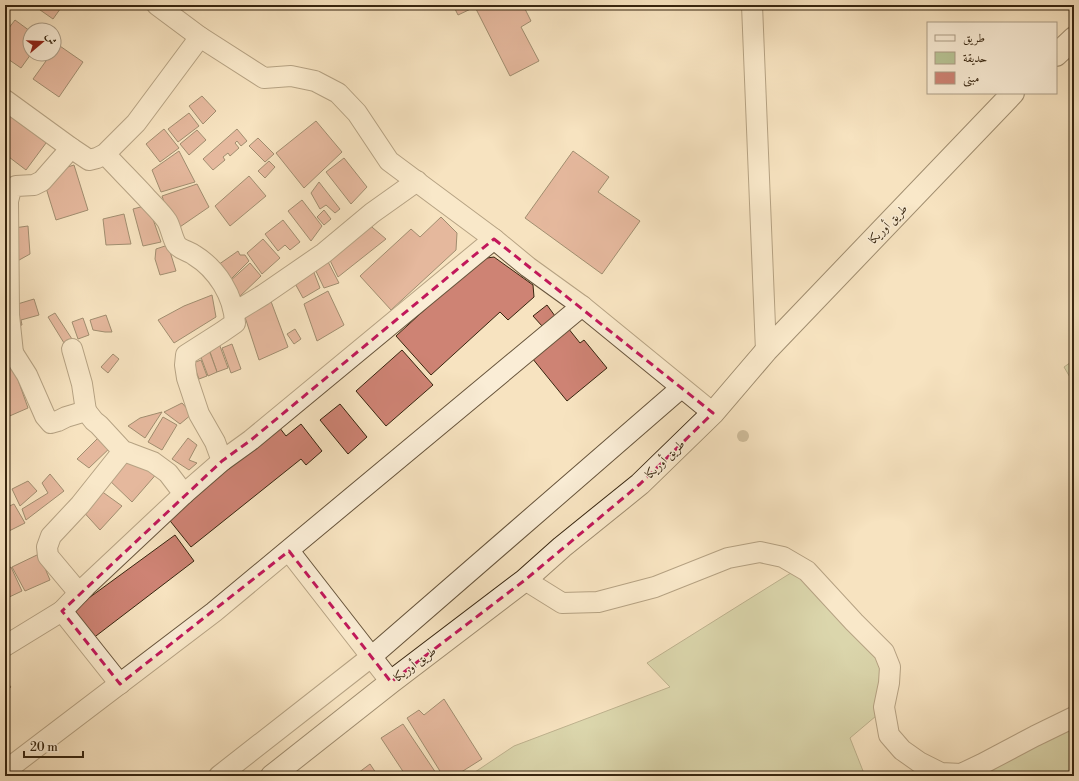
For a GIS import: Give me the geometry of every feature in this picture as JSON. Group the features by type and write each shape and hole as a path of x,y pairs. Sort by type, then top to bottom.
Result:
{"street":[{"path":"157,5 200,37 264,78 291,76 316,82 338,93 357,113 389,160 494,239 528,267 582,306 713,413"},
{"path":"752,5 766,351"},
{"path":"5,100 89,160 97,158 105,154 136,123 200,37"},
{"path":"1057,53 1074,38"},
{"name":"طريق أوريكا","path":"272,776 391,682 525,580 562,547 640,484 713,413 766,351 1012,94"},
{"path":"71,148 42,181 34,185 16,186 11,189 8,201 9,354 27,375 45,416 52,423 86,411"},
{"path":"105,154 167,221 176,244 180,248 195,255 211,268 224,285 235,312 235,323 186,355 185,365 187,378 200,414 215,442 222,461"},
{"path":"235,312 263,296 324,253 372,213 417,181"},
{"path":"5,646 62,611 184,494 222,461 251,440 494,239"},
{"path":"5,771 214,612 582,306"},
{"path":"72,349 82,384 86,411 123,450 128,454 153,462 168,473 184,494"},
{"path":"219,776 371,657 681,388"},
{"path":"79,594 48,556 46,547 51,536 80,505 123,450"},
{"path":"289,551 391,682"},
{"path":"525,580 562,603 598,602 655,587 728,558 760,552 783,557 807,571 884,652 890,667 889,683 884,707 889,735 902,750 919,762 941,773 960,774 1074,717"},
{"path":"62,611 120,684"}],"highlighted area":[{"path":"494,239 713,413 640,484 525,580 391,682 289,551 120,684 62,611 222,461 251,440"}],"green space":[{"path":"1074,360 1074,384 1064,367"},
{"path":"794,571 883,656 876,716 850,738 865,776 469,776 514,746 670,687 647,663"},
{"path":"1074,718 1074,776 976,776"}],"building":[{"path":"33,5 63,5 53,19"},
{"path":"453,5 523,5 531,21 521,27 539,61 510,76 475,7 458,15"},
{"path":"15,20 22,25 22,62 25,62 21,68 5,57 5,33"},
{"path":"62,47 83,62 59,97 33,79 45,62 62,62"},
{"path":"202,96 216,111 203,124 189,106"},
{"path":"5,107 49,139 26,170 5,154"},
{"path":"189,113 199,126 178,142 168,129"},
{"path":"316,121 342,152 304,188 276,153"},
{"path":"164,129 179,148 160,162 146,144"},
{"path":"237,129 247,141 241,146 237,141 235,143 239,148 230,156 228,153 223,157 225,160 213,170 203,159"},
{"path":"197,130 206,140 189,155 180,144"},
{"path":"258,138 274,154 265,162 249,146"},
{"path":"179,151 195,182 161,192 152,170"},
{"path":"573,151 609,177 598,192 640,221 602,274 525,218"},
{"path":"344,158 367,187 351,204 326,172"},
{"path":"269,161 275,167 265,178 258,171"},
{"path":"74,165 88,210 56,220 42,175"},
{"path":"249,176 266,196 230,226 215,206"},
{"path":"319,182 340,209 335,213 326,205 320,209 311,193"},
{"path":"197,184 209,207 174,231 162,196"},
{"path":"302,200 322,226 311,241 288,211"},
{"path":"148,205 161,242 143,246 133,209"},
{"path":"324,210 331,219 324,225 317,217"},
{"path":"124,214 131,244 106,245 103,219"},
{"path":"441,217 457,233 456,250 391,310 360,276 411,229 420,237"},
{"path":"283,220 300,242 290,250 285,245 278,251 265,234"},
{"path":"366,222 386,239 338,277 327,254"},
{"path":"28,226 30,254 12,264 14,228"},
{"path":"263,239 280,258 262,274 247,253"},
{"path":"168,245 176,271 160,275 155,259 156,249"},
{"path":"238,251 240,255 245,255 249,261 230,280 215,267"},
{"path":"325,256 339,283 324,288 313,265"},
{"path":"494,257 533,285 534,297 508,320 500,312 431,375 396,336 480,259"},
{"path":"250,263 261,276 237,299 229,282"},
{"path":"311,265 320,288 303,298 292,278"},
{"path":"328,291 344,325 317,341 304,304"},
{"path":"212,295 216,317 174,343 158,320 184,306"},
{"path":"269,296 288,347 259,360 243,311"},
{"path":"34,299 39,315 21,320 22,325 17,326 11,306"},
{"path":"547,305 555,316 542,326 533,316"},
{"path":"55,313 72,339 64,343 48,317"},
{"path":"106,315 112,332 93,330 90,320"},
{"path":"83,318 89,335 78,339 72,322"},
{"path":"568,328 580,343 584,340 607,368 567,401 532,358"},
{"path":"295,329 301,339 294,344 287,334"},
{"path":"217,338 228,368 217,372 209,349"},
{"path":"232,344 241,369 231,373 222,348"},
{"path":"209,350 217,372 208,376 199,352"},
{"path":"402,350 433,385 386,426 356,391"},
{"path":"113,354 119,359 108,373 101,367"},
{"path":"11,360 28,408 5,418 5,361"},
{"path":"201,360 207,376 199,379 193,363"},
{"path":"182,403 192,414 180,424 164,412"},
{"path":"340,404 367,437 348,454 320,420"},
{"path":"162,412 145,438 128,426 140,418"},
{"path":"163,417 177,425 162,450 148,442"},
{"path":"301,424 322,451 306,465 301,459 191,547 167,517 279,427 286,436"},
{"path":"102,434 114,444 89,468 77,459"},
{"path":"188,438 197,445 189,460 197,463 189,470 172,459"},
{"path":"125,456 159,471 132,502 106,477"},
{"path":"50,474 64,491 26,520 22,509 48,493 42,483"},
{"path":"28,481 37,491 20,506 12,489"},
{"path":"97,488 122,506 100,530 80,508"},
{"path":"14,504 25,523 5,533 5,508"},
{"path":"175,535 194,561 92,639 71,611"},
{"path":"39,554 50,580 25,591 12,567"},
{"path":"11,567 22,591 5,599 5,570"},
{"path":"5,680 11,687 5,692"},
{"path":"444,699 482,759 455,776 443,776 407,718 419,710 424,715"},
{"path":"403,724 438,776 406,776 381,738"},
{"path":"370,764 378,776 354,776"}]}
